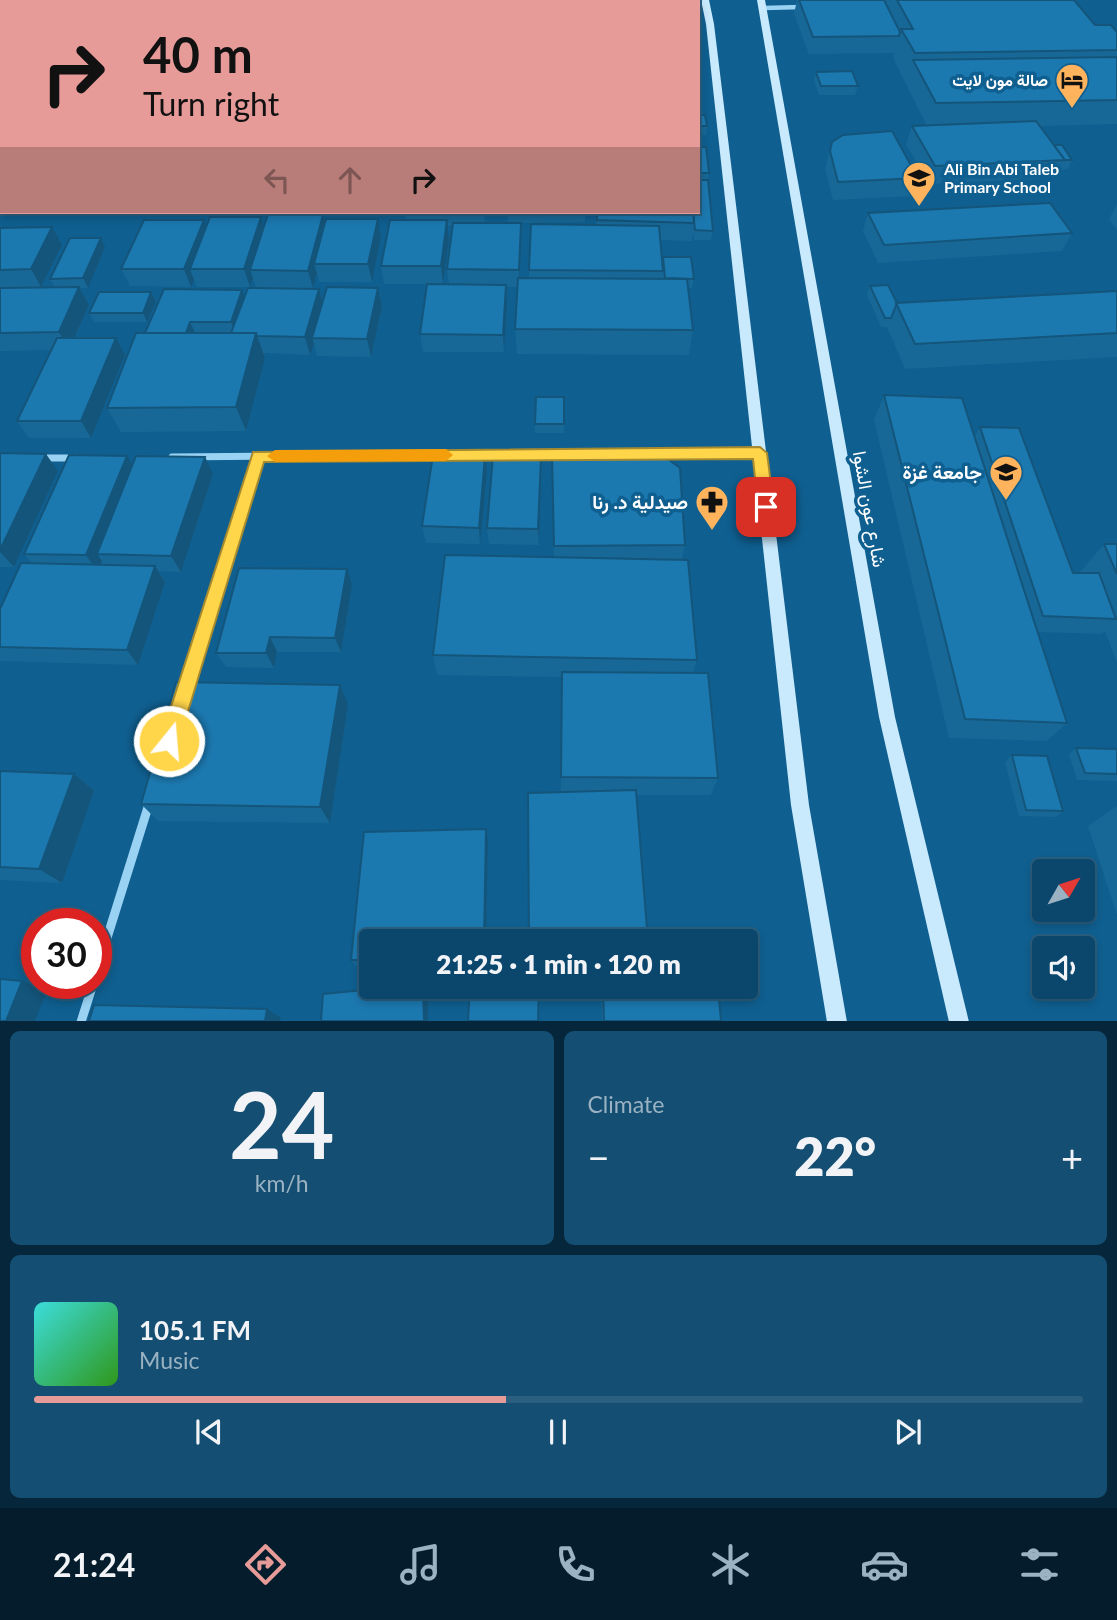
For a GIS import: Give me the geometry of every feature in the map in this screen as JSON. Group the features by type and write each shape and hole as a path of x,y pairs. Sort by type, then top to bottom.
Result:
{"main road":[{"path":"705,0 710,24 800,805 837,1021"},
{"name":"شارع عون الشوا","path":"763,4 887,716 959,1021"}],"street":[{"path":"763,4 805,7"},
{"path":"649,454 760,453"},
{"path":"163,457 565,454"},
{"path":"184,695 259,456"},
{"path":"27,458 82,458"},
{"path":"112,924 155,788"},
{"path":"81,1021 88,999"}],"building":[{"path":"799,0 884,0 900,32 899,36 813,37"},
{"path":"897,0 1074,0 1095,25 1111,25 1117,32 1117,50 915,53 901,29 913,29"},
{"path":"1117,57 1117,100 936,103 913,60"},
{"path":"852,71 858,86 821,86 816,72"},
{"path":"700,115 705,115 707,126 700,126"},
{"path":"1036,121 1065,160 935,166 912,126"},
{"path":"892,131 918,178 838,182 830,151 832,142 843,135"},
{"path":"1054,145 1062,145 1072,160 1065,160"},
{"path":"700,147 706,147 709,173 700,173"},
{"path":"700,180 708,180 713,231 695,230 693,214 700,214"},
{"path":"1050,203 1072,233 884,245 868,213"},
{"path":"268,214 323,215 308,271 250,270"},
{"path":"597,214 693,214 694,223 597,220"},
{"path":"210,217 261,217 244,269 190,269"},
{"path":"326,219 378,219 368,264 314,264"},
{"path":"144,220 204,220 184,269 121,269"},
{"path":"390,220 447,220 441,266 381,266"},
{"path":"453,223 521,223 519,270 447,269"},
{"path":"531,224 659,226 663,271 529,270"},
{"path":"52,227 31,269 0,270 0,228"},
{"path":"70,238 101,238 83,278 50,279"},
{"path":"663,257 691,257 694,279 665,278"},
{"path":"518,278 687,279 693,330 515,329"},
{"path":"427,284 506,285 503,335 420,334"},
{"path":"888,285 897,303 891,318 885,318 870,286"},
{"path":"79,287 59,332 0,333 0,288"},
{"path":"327,287 378,288 367,339 312,338"},
{"path":"248,288 319,289 305,337 231,333"},
{"path":"164,289 242,290 231,322 190,322 186,333 145,333"},
{"path":"1117,291 1117,333 915,344 896,303"},
{"path":"99,292 151,292 143,313 89,313"},
{"path":"136,333 256,333 236,407 107,408"},
{"path":"57,338 116,338 81,421 17,421"},
{"path":"884,395 962,398 1067,723 965,719"},
{"path":"536,397 564,397 564,424 535,424"},
{"path":"980,427 1019,428 1073,573 1099,573 1116,619 1043,616"},
{"path":"0,453 46,454 0,550"},
{"path":"660,453 680,468 685,545 554,546 552,454"},
{"path":"69,455 127,456 86,555 24,554"},
{"path":"433,455 485,456 479,528 422,526"},
{"path":"136,456 205,457 171,556 97,554"},
{"path":"493,456 541,457 538,529 487,528"},
{"path":"1104,544 1117,544 1117,574"},
{"path":"445,555 688,560 697,660 433,655"},
{"path":"21,563 155,566 127,650 0,647 0,609"},
{"path":"239,568 347,569 335,638 270,637 266,653 216,653"},
{"path":"562,672 708,673 718,778 561,777"},
{"path":"176,682 340,685 320,807 141,804"},
{"path":"1076,748 1117,749 1117,774 1085,773"},
{"path":"1012,755 1047,756 1063,811 1026,810"},
{"path":"0,771 74,774 39,869 0,867"},
{"path":"636,790 647,929 529,929 528,793"},
{"path":"486,829 484,929 359,929 359,960 351,960 364,832"},
{"path":"0,979 21,981 6,1021 0,1021"},
{"path":"359,990 359,999 423,999 424,1021 321,1021 323,994"},
{"path":"469,999 539,999 538,1021 468,1021"},
{"path":"603,999 719,999 721,1021 604,1021"},
{"path":"94,1005 267,1009 265,1021 89,1021"}],"slow traffic":[{"path":"275,456 446,455"}],"place":[{"name":"صالة مون لايت","path":"1072,110"},
{"name":"Ali Bin Abi Taleb Primary School","path":"919,208"},
{"name":"جامعة غزة","path":"1006,502"},
{"name":"صيدلية د. رنا","path":"712,532"}],"route":[{"path":"169,741 259,456 760,453 766,507"}]}
